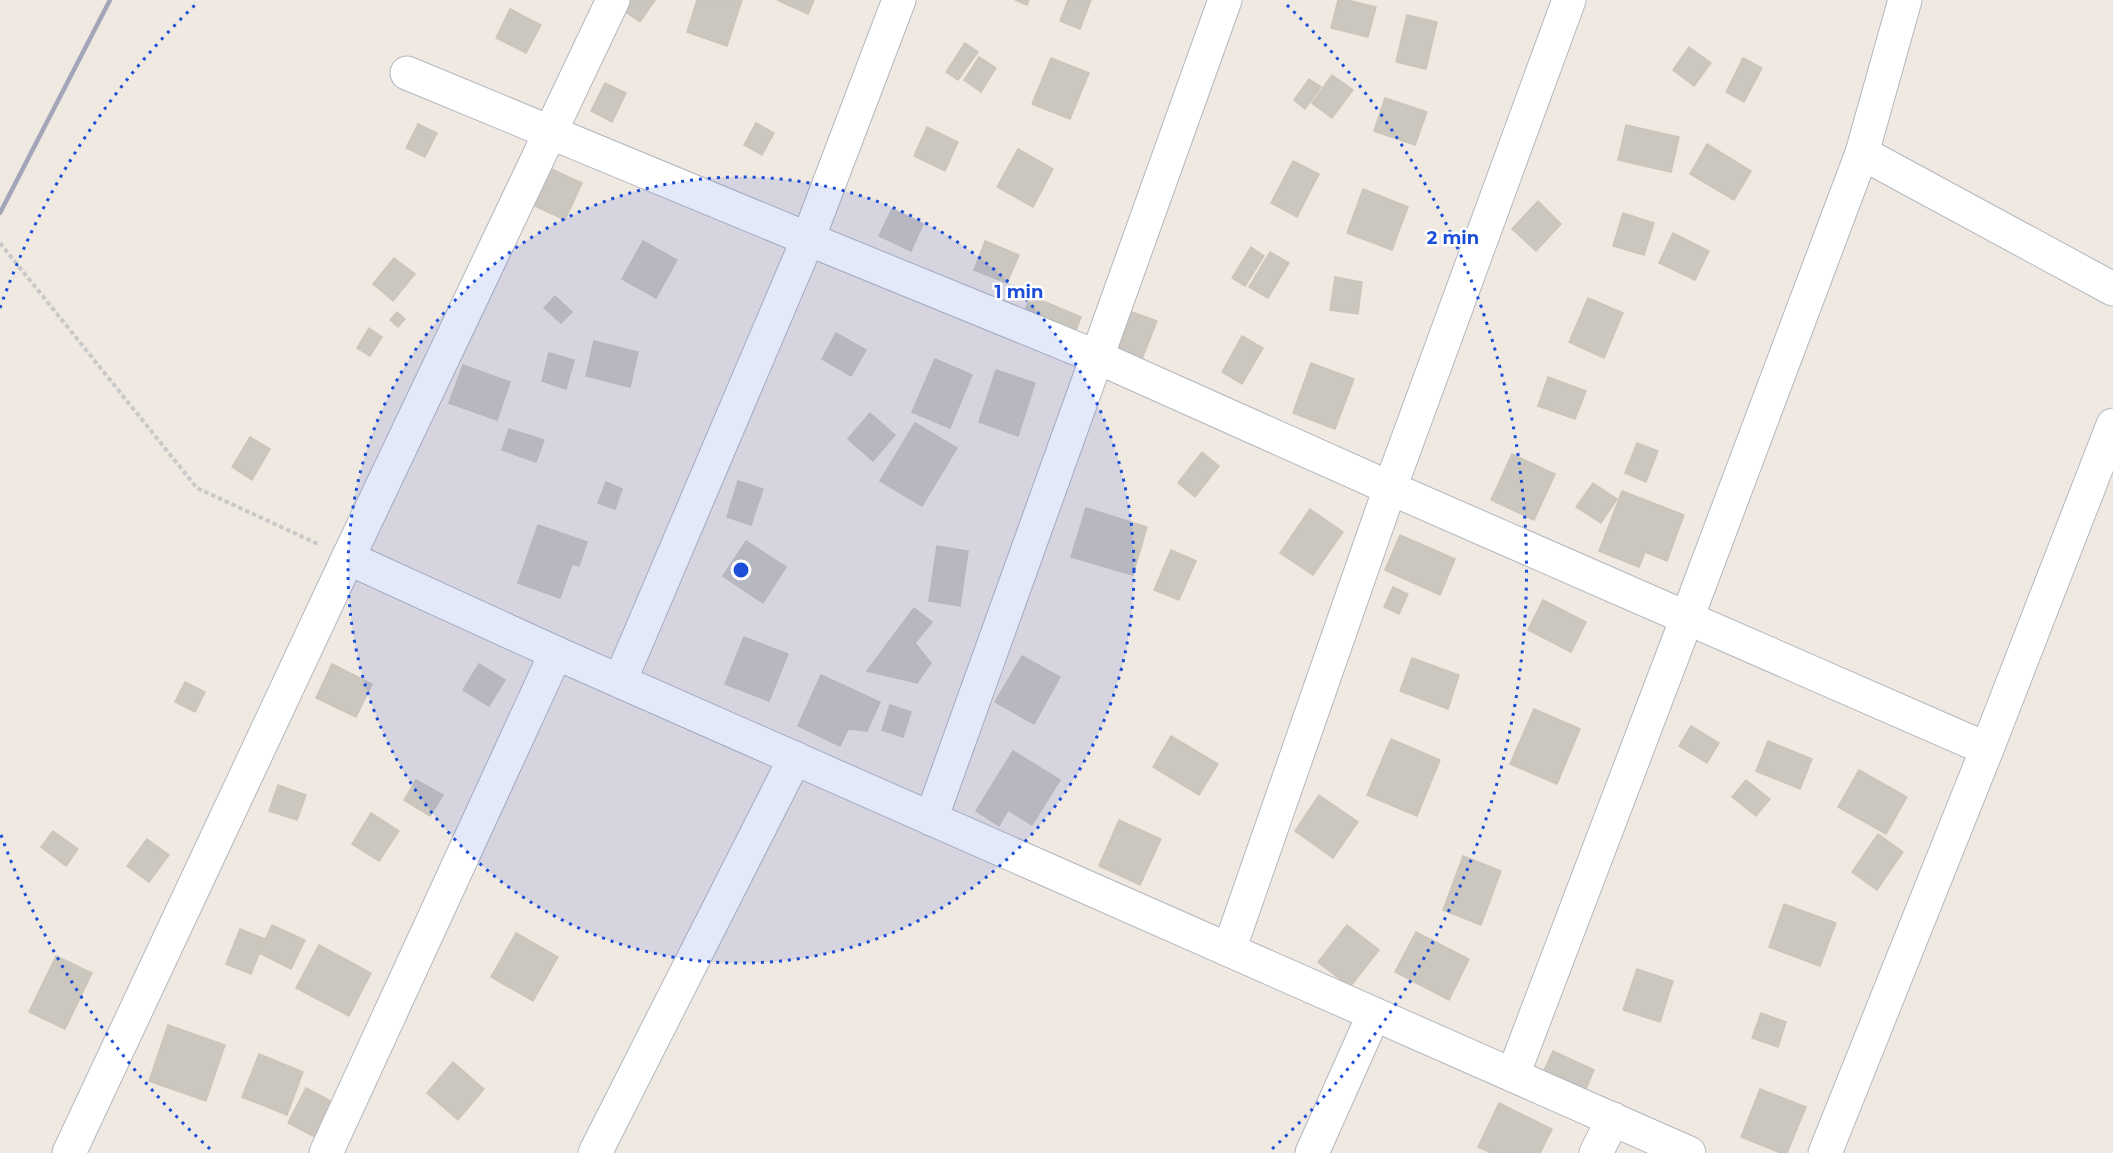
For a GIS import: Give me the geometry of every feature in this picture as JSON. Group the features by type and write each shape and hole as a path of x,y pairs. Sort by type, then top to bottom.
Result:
{"street":[{"path":"69,1153 613,0"},
{"path":"620,681 808,239 899,0"},
{"path":"932,819 1225,0"},
{"path":"1229,950 1390,488 1569,0"},
{"path":"1513,1075 1862,153 1905,0"},
{"path":"407,73 1097,357 1390,488 1987,748"},
{"path":"1862,153 2113,289"},
{"path":"1825,1153 2113,425"},
{"path":"348,558 556,653 1689,1153"},
{"path":"326,1153 556,653"},
{"path":"595,1153 795,758"},
{"path":"1312,1153 1374,1014"},
{"path":"1596,1153 1612,1119"}],"path":[{"path":"0,243 197,488 348,558"}],"building":[{"path":"630,0 655,0 640,22 623,10"},
{"path":"697,0 742,0 727,46 687,32"},
{"path":"777,0 814,0 808,14"},
{"path":"1015,0 1029,0 1027,5"},
{"path":"1068,0 1091,0 1080,29 1060,21"},
{"path":"1338,0 1376,7 1368,37 1331,28"},
{"path":"510,9 541,25 526,53 496,38"},
{"path":"1407,15 1437,22 1426,69 1396,62"},
{"path":"965,43 978,52 958,80 946,72"},
{"path":"1689,47 1711,63 1694,86 1673,70"},
{"path":"979,57 996,68 981,92 964,80"},
{"path":"1051,58 1089,73 1070,119 1032,104"},
{"path":"1743,58 1762,68 1744,102 1726,92"},
{"path":"1332,75 1353,90 1332,118 1312,103"},
{"path":"1309,79 1321,87 1305,109 1294,100"},
{"path":"605,83 626,93 612,122 591,111"},
{"path":"1385,98 1427,112 1415,145 1374,131"},
{"path":"756,123 774,133 762,155 744,145"},
{"path":"418,124 437,133 425,157 406,148"},
{"path":"1626,125 1679,137 1671,172 1618,160"},
{"path":"927,127 958,142 945,171 914,156"},
{"path":"1707,144 1751,171 1734,200 1690,174"},
{"path":"1018,149 1053,169 1033,207 997,187"},
{"path":"1293,161 1319,174 1297,217 1271,203"},
{"path":"543,165 582,183 565,220 526,202"},
{"path":"1363,189 1408,207 1392,250 1347,233"},
{"path":"1538,201 1561,224 1536,251 1512,229"},
{"path":"892,209 923,224 911,251 879,236"},
{"path":"1623,213 1654,223 1644,255 1613,246"},
{"path":"1673,233 1709,251 1695,280 1659,263"},
{"path":"643,241 677,260 656,298 622,279"},
{"path":"985,241 1019,255 1007,283 974,270"},
{"path":"1251,247 1264,256 1245,286 1232,278"},
{"path":"1270,252 1289,263 1268,298 1249,287"},
{"path":"394,258 415,274 393,301 373,284"},
{"path":"1335,277 1362,282 1358,314 1330,310"},
{"path":"555,296 572,312 561,323 544,308"},
{"path":"1031,296 1081,317 1073,338 1022,317"},
{"path":"1588,298 1623,313 1604,358 1569,342"},
{"path":"397,312 405,319 398,327 390,320"},
{"path":"1132,312 1157,321 1140,364 1116,354"},
{"path":"369,328 382,337 370,356 357,348"},
{"path":"836,333 866,350 851,376 822,359"},
{"path":"1242,336 1263,348 1242,384 1222,372"},
{"path":"594,341 638,352 630,387 586,376"},
{"path":"549,353 574,360 566,389 542,381"},
{"path":"935,359 972,375 950,428 912,412"},
{"path":"1311,363 1354,379 1335,429 1293,413"},
{"path":"463,365 510,382 497,420 449,403"},
{"path":"996,370 1035,383 1018,436 979,422"},
{"path":"1548,377 1586,391 1575,419 1538,406"},
{"path":"870,413 895,435 873,461 848,439"},
{"path":"915,423 957,448 922,506 880,481"},
{"path":"509,429 544,440 536,462 502,450"},
{"path":"250,437 270,449 252,480 232,467"},
{"path":"1637,443 1658,451 1646,482 1625,473"},
{"path":"1202,452 1219,466 1195,497 1178,483"},
{"path":"1512,454 1555,474 1534,520 1491,500"},
{"path":"738,481 763,489 751,525 727,517"},
{"path":"606,482 622,489 615,509 598,503"},
{"path":"1593,483 1617,499 1601,523 1576,507"},
{"path":"1622,491 1684,515 1667,561 1645,552 1639,567 1599,551"},
{"path":"1086,508 1147,527 1133,575 1071,557"},
{"path":"1310,509 1343,532 1313,575 1280,553"},
{"path":"538,525 587,542 579,566 572,564 560,598 518,583"},
{"path":"1400,535 1455,559 1440,595 1385,570"},
{"path":"746,541 786,567 763,603 723,576"},
{"path":"937,546 968,551 960,606 929,601"},
{"path":"1171,550 1196,561 1179,600 1154,590"},
{"path":"1393,587 1408,594 1399,614 1384,607"},
{"path":"1543,600 1586,622 1571,652 1528,630"},
{"path":"914,608 932,622 915,643 931,663 917,683 867,671"},
{"path":"744,637 788,654 769,701 725,684"},
{"path":"1022,656 1060,677 1034,724 995,702"},
{"path":"1412,658 1459,675 1448,709 1400,691"},
{"path":"332,664 372,684 356,717 316,698"},
{"path":"479,664 505,680 489,706 463,690"},
{"path":"821,675 880,702 867,731 848,729 840,746 798,726"},
{"path":"185,682 205,692 195,712 175,702"},
{"path":"890,705 911,712 903,737 882,730"},
{"path":"1534,709 1580,729 1557,784 1510,764"},
{"path":"1691,726 1719,743 1707,763 1679,746"},
{"path":"1171,736 1218,764 1199,795 1153,767"},
{"path":"1391,739 1440,760 1417,816 1367,795"},
{"path":"1768,741 1812,759 1800,789 1756,771"},
{"path":"1013,751 1060,780 1032,825 1008,810 999,826 976,811"},
{"path":"1859,770 1907,797 1886,834 1838,807"},
{"path":"416,780 443,795 430,816 404,800"},
{"path":"1746,780 1770,799 1756,816 1732,797"},
{"path":"278,785 306,795 297,820 269,811"},
{"path":"1319,795 1358,822 1333,858 1295,831"},
{"path":"371,813 399,831 379,861 352,844"},
{"path":"1119,820 1161,839 1140,885 1099,866"},
{"path":"53,831 78,849 66,866 41,847"},
{"path":"1878,834 1903,852 1877,890 1852,872"},
{"path":"147,839 169,855 149,882 127,866"},
{"path":"1463,856 1501,871 1481,925 1443,910"},
{"path":"1784,904 1836,923 1820,966 1769,947"},
{"path":"272,925 305,940 291,969 259,953"},
{"path":"1347,925 1379,950 1350,987 1318,962"},
{"path":"240,929 265,939 251,974 226,964"},
{"path":"1416,932 1469,959 1449,1000 1395,972"},
{"path":"516,933 558,957 533,1001 491,977"},
{"path":"319,945 371,973 349,1016 296,988"},
{"path":"56,956 92,973 65,1029 29,1012"},
{"path":"1637,969 1673,981 1660,1022 1623,1010"},
{"path":"1761,1013 1786,1022 1778,1047 1752,1038"},
{"path":"168,1025 225,1045 206,1101 149,1081"},
{"path":"1553,1051 1594,1070 1583,1096 1541,1077"},
{"path":"259,1054 303,1072 287,1115 242,1097"},
{"path":"453,1062 484,1089 458,1120 427,1093"},
{"path":"306,1088 333,1102 315,1137 288,1123"},
{"path":"1760,1089 1806,1107 1787,1153 1781,1153 1741,1137"},
{"path":"1499,1103 1552,1129 1540,1153 1491,1153 1478,1147"}],"railway":[{"path":"0,213 110,0"}]}
